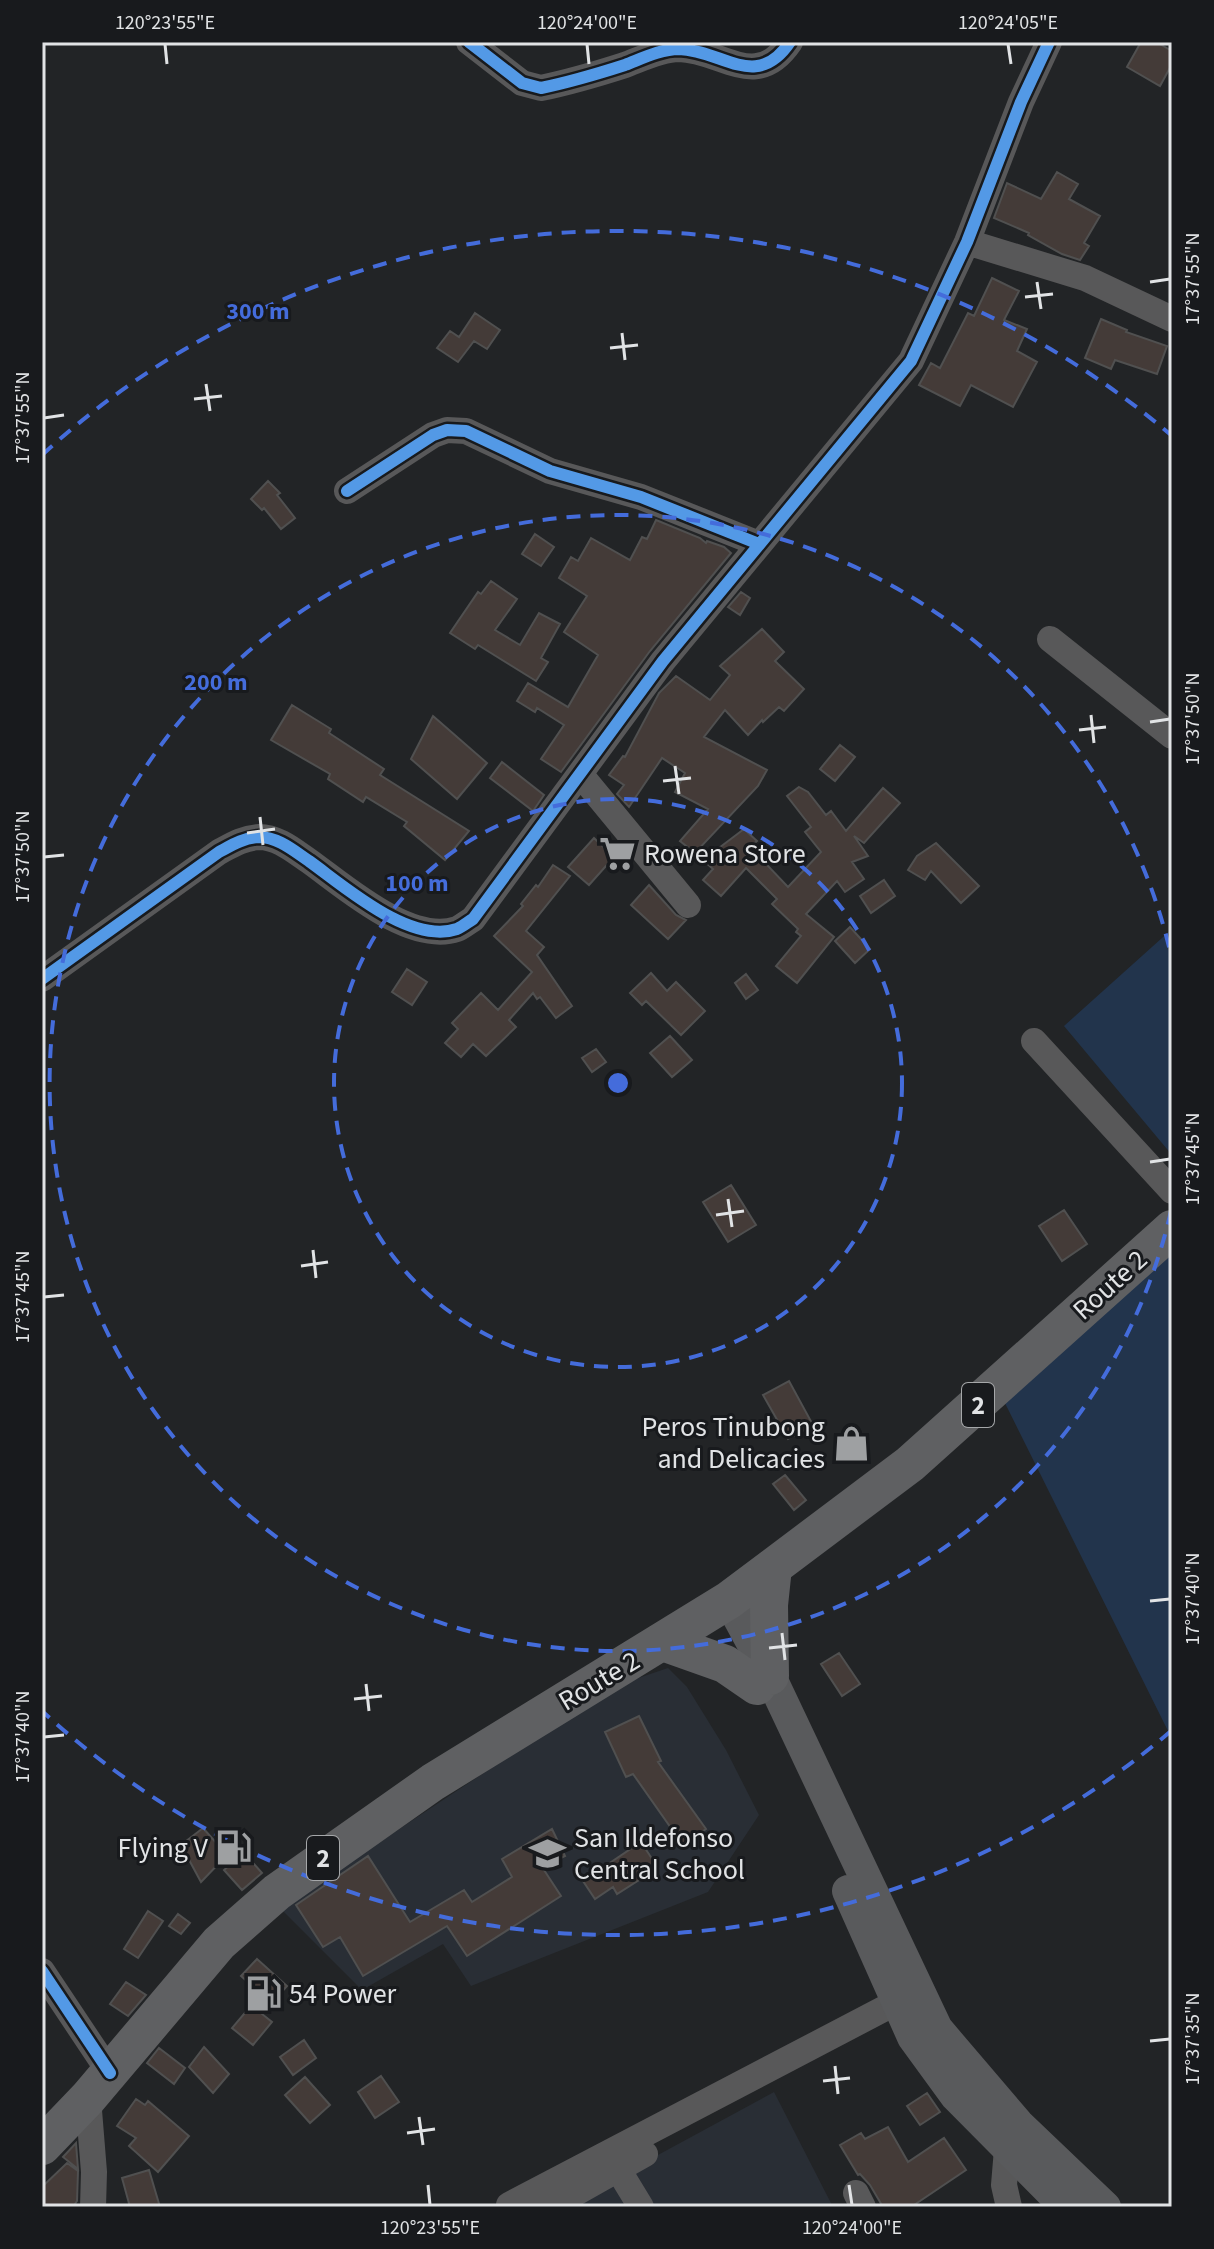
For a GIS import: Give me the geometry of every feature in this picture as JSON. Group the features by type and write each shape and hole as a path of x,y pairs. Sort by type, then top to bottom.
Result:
{"highway":[{"name":"Route 2","path":"42,2146 99,2085 219,1943 277,1892 433,1782 663,1642 773,1567 910,1464 1172,1229"},
{"path":"663,1642 764,1681 773,1567"}],"main road":[{"path":"722,1604 764,1681 912,2004 1018,2124 1105,2207"},
{"path":"912,2004 913,2037 956,2096 1066,2207"}],"street":[{"path":"469,42 522,83 541,88 678,49 706,54 749,68 760,66 782,54 790,42"},
{"path":"42,979 219,852 242,839 263,837 285,844 406,926 455,930 473,919 663,661 911,361 967,242 1021,102 1049,42"},
{"path":"967,242 1085,278 1172,319"},
{"path":"347,491 433,435 447,430 466,431 550,471 641,497 759,544"},
{"path":"1050,639 1172,736"},
{"path":"580,774 688,905"},
{"path":"1034,1041 1172,1191"},
{"path":"42,1971 99,2085 93,2207"},
{"path":"510,2207 613,2160 912,2004"},
{"path":"1007,2149 1004,2185 1009,2207"},
{"path":"551,2207 613,2160"},
{"path":"613,2160 641,2207"}],"shaded area":[{"path":"1172,929 1172,1155 1064,1026"},
{"path":"1172,1233 1172,1739 1001,1395"},
{"name":"San Ildefonso Central School","path":"668,1668 687,1687 726,1750 759,1815 708,1892 471,1986 443,1944 362,1990 280,1908 615,1686"},
{"path":"774,2092 833,2207 562,2207"}],"building":[{"path":"1141,42 1156,42 1172,51 1172,64 1160,86 1127,67"},
{"path":"1057,172 1078,184 1069,199 1100,216 1084,243 1089,246 1080,260 1062,254 1029,233 994,218 1007,183 1041,199"},
{"path":"992,278 1019,291 1004,320 1027,329 1017,351 1037,362 1013,407 971,385 960,406 919,385 931,363 940,368 968,313 974,316"},
{"path":"475,313 500,330 487,349 474,341 458,362 437,348 450,331 459,337"},
{"path":"1101,319 1126,332 1167,346 1157,374 1115,360 1111,369 1085,358"},
{"path":"268,481 280,493 277,495 295,518 281,529 264,508 262,510 251,499"},
{"path":"656,520 706,543 724,547 731,553 650,651 561,772 541,759 564,725 537,708 535,712 517,701 528,683 568,707 598,655 564,632 587,596 559,578 571,557 578,561 591,538 630,560 642,537 647,539"},
{"path":"535,534 554,547 541,566 522,554"},
{"path":"491,581 517,599 495,630 520,645 539,613 560,624 541,658 548,662 536,681 478,645 475,649 450,633 478,592 481,594"},
{"path":"741,592 750,598 740,615 728,607"},
{"path":"762,629 784,652 775,661 804,689 784,711 779,707 748,735 725,710 704,737 767,770 758,786 695,853 680,841 708,809 675,792 685,773 662,758 629,807 617,794 624,785 609,775 625,757 659,693 676,676 710,700 730,675 720,666"},
{"path":"292,705 331,729 329,733 384,769 380,775 469,831 445,860 404,826 407,822 366,797 363,802 328,779 330,774 271,740"},
{"path":"433,716 487,763 457,799 411,759"},
{"path":"840,745 855,757 835,781 820,769"},
{"path":"502,762 544,795 533,811 490,778"},
{"path":"799,787 808,792 826,815 831,811 846,831 883,788 900,803 864,843 854,836 868,856 852,862 864,879 845,892 837,881 806,914 834,937 797,983 776,966 801,936 796,932 798,929 772,904 777,899 746,868 721,896 703,880 713,869 703,860 744,829 757,841 750,847 788,887 821,852 805,832 811,827 787,796"},
{"path":"594,838 614,857 589,885 568,867"},
{"path":"936,843 979,886 961,903 931,871 925,880 908,870 917,856"},
{"path":"553,865 570,876 526,931 544,947 537,955 572,1006 556,1018 540,997 537,999 533,993 509,1020 516,1027 486,1056 473,1044 461,1057 445,1043 458,1029 452,1023 481,993 498,1010 532,972 494,936 523,906 521,904"},
{"path":"884,880 895,896 871,913 860,896"},
{"path":"649,885 676,915 686,920 668,939 631,905"},
{"path":"850,927 870,949 855,963 835,941"},
{"path":"407,969 427,982 412,1005 392,992"},
{"path":"651,973 667,991 676,982 705,1011 681,1035 646,1001 642,1005 630,993"},
{"path":"746,974 758,990 746,999 735,983"},
{"path":"670,1036 692,1060 672,1077 650,1053"},
{"path":"596,1049 606,1062 592,1072 582,1058"},
{"path":"731,1185 756,1225 728,1242 703,1202"},
{"path":"1064,1210 1087,1244 1062,1261 1039,1226"},
{"path":"789,1381 813,1425 788,1439 763,1395"},
{"path":"785,1475 806,1500 794,1510 773,1484"},
{"path":"839,1653 860,1684 842,1696 821,1664"},
{"path":"639,1716 661,1761 658,1762 706,1829 683,1845 633,1774 626,1777 605,1732"},
{"path":"203,1828 227,1855 201,1882 181,1845"},
{"path":"552,1829 565,1856 542,1867 561,1896 467,1956 447,1926 363,1976 340,1937 323,1947 296,1905 368,1856 410,1922 464,1890 472,1902 512,1877 502,1859"},
{"path":"641,1842 658,1868 617,1894 613,1887 595,1899 583,1881"},
{"path":"244,1853 262,1873 242,1890 224,1870"},
{"path":"148,1911 163,1921 138,1958 124,1949"},
{"path":"178,1914 190,1923 181,1934 169,1926"},
{"path":"257,1959 287,1986 262,2014 272,2022 253,2045 232,2028 261,1994 241,1976"},
{"path":"126,1982 146,1995 128,2016 110,2004"},
{"path":"304,2040 316,2058 293,2075 280,2057"},
{"path":"204,2047 229,2074 213,2093 189,2067"},
{"path":"159,2048 185,2068 174,2084 147,2063"},
{"path":"381,2076 399,2102 375,2118 358,2092"},
{"path":"305,2077 330,2105 310,2123 285,2095"},
{"path":"927,2093 940,2112 920,2125 907,2106"},
{"path":"136,2099 145,2105 148,2101 189,2136 158,2172 129,2146 136,2138 117,2126"},
{"path":"888,2127 908,2162 944,2138 966,2170 911,2207 883,2207 840,2145 861,2133 865,2139"},
{"path":"76,2143 78,2169 63,2157"},
{"path":"67,2163 78,2171 77,2201 73,2207 42,2207 42,2187"},
{"path":"149,2170 160,2207 130,2207 122,2178"}],"cycle path":[{"path":"469,42 522,83 541,88 594,75 672,49 695,51 738,65 764,64 777,57 790,42"},
{"path":"42,979 219,852 238,842 259,837 286,845 359,898 419,929 439,932 457,929 473,919 663,661 911,361 967,242 1021,102 1049,42"},
{"path":"347,491 433,435 447,430 466,431 550,471 641,497 759,544"},
{"path":"42,1971 110,2073"}],"place":[{"name":"Rowena Store","path":"618,854"},
{"name":"Peros Tinubong and Delicacies","path":"851,1443"},
{"name":"Flying V","path":"234,1848"},
{"name":"San Ildefonso Central School","path":"548,1854"},
{"name":"54 Power","path":"263,1994"}]}
